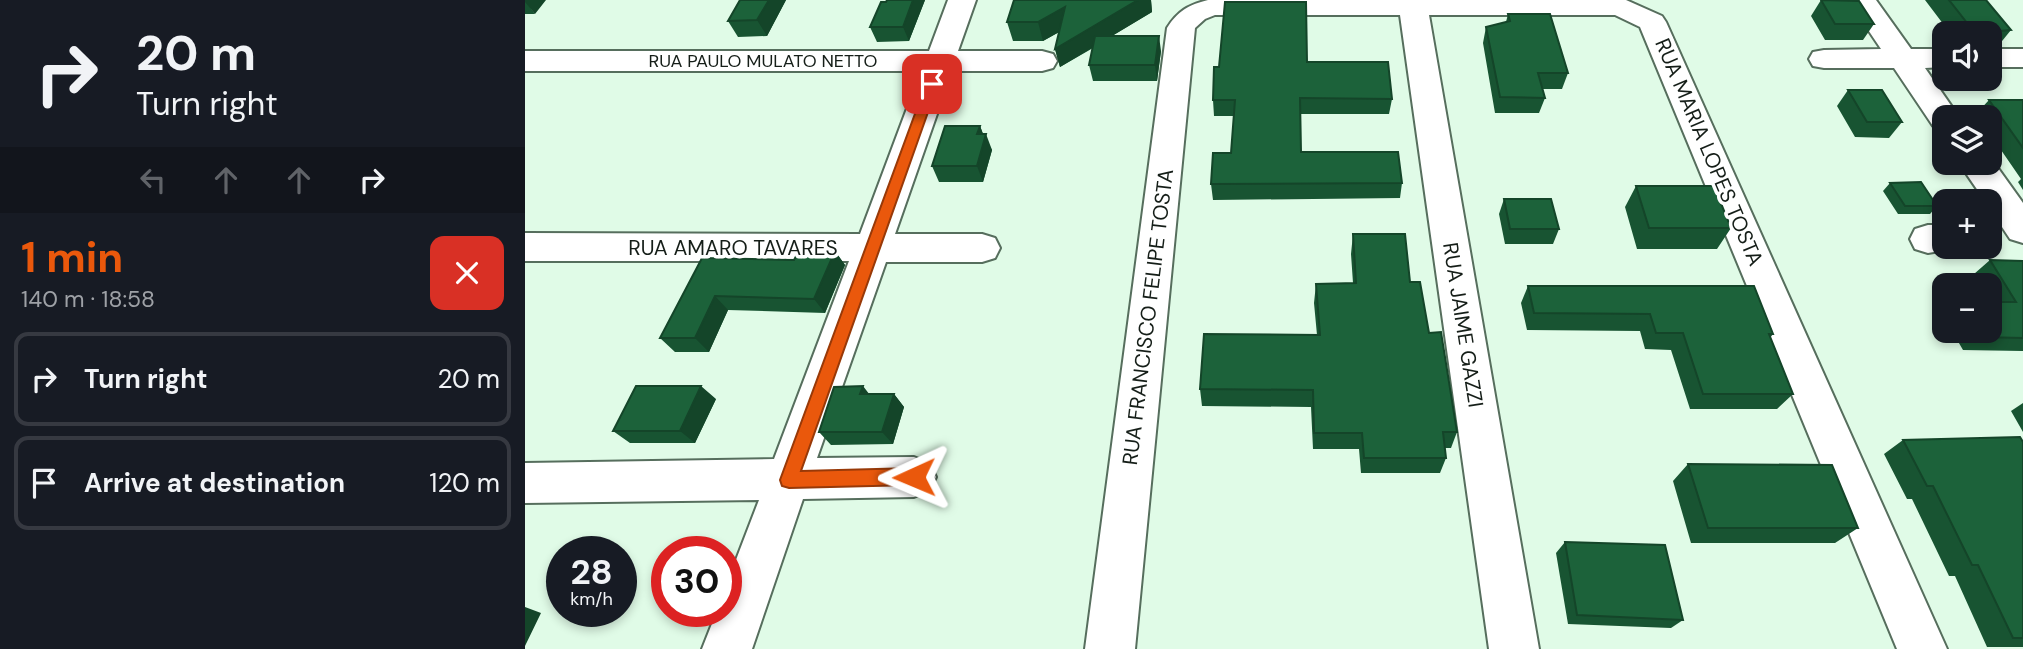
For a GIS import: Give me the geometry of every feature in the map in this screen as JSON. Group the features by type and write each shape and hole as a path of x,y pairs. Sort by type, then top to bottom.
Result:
{"street":[{"path":"727,649 962,0"},
{"path":"1862,0 1935,105"},
{"name":"RUA MARIA LOPES TOSTA","path":"1215,7 1413,4 1620,7 1652,22 1921,649"},
{"name":"RUA JAIME GAZZI","path":"1413,4 1514,649"},
{"name":"RUA FRANCISCO FELIPE TOSTA","path":"1109,649 1181,28 1188,16 1198,10 1215,7"},
{"path":"1824,59 1932,58"},
{"path":"2002,58 2023,58"},
{"name":"RUA PAULO MULATO NETTO","path":"525,61 1042,61"},
{"path":"1984,175 2023,230"},
{"path":"2002,237 2023,237"},
{"name":"RUA AMARO TAVARES","path":"525,247 982,248"},
{"path":"525,483 914,477"}],"building":[{"path":"740,0 769,0 757,20 728,21"},
{"path":"913,0 903,27 870,27 881,2"},
{"path":"1014,0 1138,0 1055,49 1065,7 1038,22 1007,22"},
{"path":"1821,0 1859,1 1874,24 1835,24"},
{"path":"1949,0 1986,0 2011,30 2002,31 2002,21 1966,21"},
{"path":"1225,2 1306,2 1307,62 1388,62 1392,99 1300,98 1301,152 1398,152 1402,183 1211,184 1213,153 1231,153 1235,100 1213,100 1214,67 1219,67"},
{"path":"1508,14 1550,14 1568,73 1538,73 1545,98 1500,97 1486,27 1510,21"},
{"path":"1095,36 1159,36 1155,65 1089,65"},
{"path":"1848,90 1882,90 1902,122 1867,122"},
{"path":"1989,100 2023,100 2023,148 2002,118 2002,105 1993,105"},
{"path":"945,126 980,126 977,134 986,134 977,166 932,166"},
{"path":"1921,182 1932,198 1932,206 1905,206 1890,183"},
{"path":"1636,186 1714,186 1731,228 1649,228"},
{"path":"1504,199 1551,199 1559,229 1510,229"},
{"path":"1353,234 1405,234 1410,282 1420,282 1429,333 1441,332 1457,432 1443,432 1446,458 1364,458 1362,433 1314,433 1313,390 1200,389 1204,334 1320,335 1316,284 1356,283"},
{"path":"800,249 835,251 814,299 715,296 695,338 660,338 702,258 794,260"},
{"path":"1990,260 2023,261 2023,338 2002,338 2002,302 2016,302 2002,279 2002,273 1998,273"},
{"path":"1528,286 1754,286 1773,334 1769,334 1793,394 1703,394 1683,333 1656,333 1650,314 1534,313"},
{"path":"636,386 701,386 680,431 613,431"},
{"path":"863,386 860,394 894,394 882,432 819,432 834,387"},
{"path":"2020,437 2023,442 2023,638 2013,638 1978,565 1972,565 1933,486 1927,486 1903,440"},
{"path":"1688,464 1832,465 1858,528 1708,528"},
{"path":"1565,542 1665,545 1683,620 1577,615"}],"route":[{"path":"914,477 789,480 932,84"}]}
